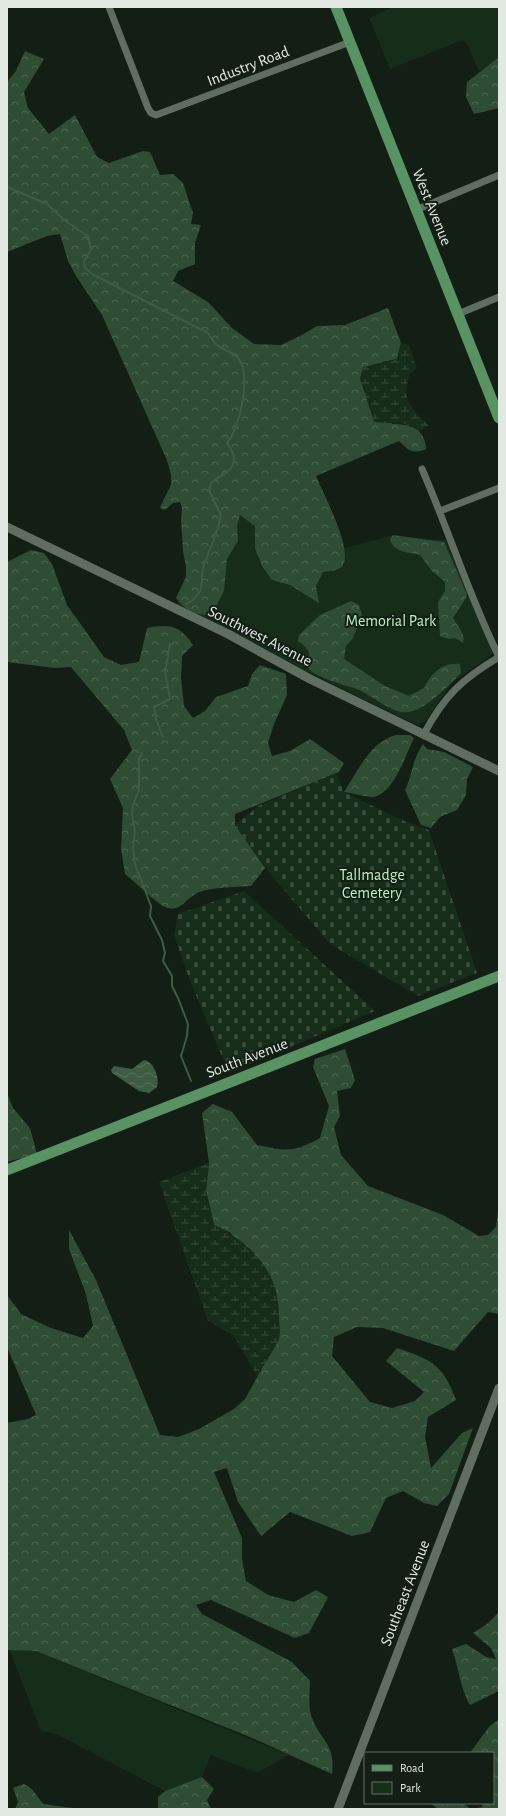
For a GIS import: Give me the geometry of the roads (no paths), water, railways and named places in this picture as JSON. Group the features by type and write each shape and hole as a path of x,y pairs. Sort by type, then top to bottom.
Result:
{"main road":[{"name":"West Avenue","path":"336,7 499,418"},
{"name":"South Avenue","path":"7,1170 499,976"}],"street":[{"name":"Industry Road","path":"109,7 148,108 151,113 156,115 350,42"},
{"path":"416,210 499,175"},
{"path":"458,314 499,298"},
{"path":"422,469 440,511 446,532 499,657 465,679 449,694 438,709 424,734"},
{"path":"440,511 499,488"},
{"name":"Southwest Avenue","path":"7,527 228,634 310,679 499,772"},
{"name":"Southeast Avenue","path":"338,1809 499,1388"}],"water":[{"path":"144,1060 151,1064 158,1079 157,1087 149,1093 139,1091 112,1073 111,1070 114,1066 132,1069"}],"waterway":[{"path":"7,187 47,204 65,221 88,236 91,250 84,261 85,268 94,275 208,333 217,345 236,356 242,366 244,376 243,401 236,426 227,443 233,452 234,460 228,472 211,483 209,490 221,515 218,528 203,568 201,590 193,600 186,604"},
{"path":"163,737 156,719 154,707 170,699 165,672 170,644"},
{"path":"142,753 139,759 139,790 133,805 132,814 135,831 133,848 135,864 151,906 150,916 162,940 165,953 163,961 172,976 172,986 188,1024 187,1036 181,1056 191,1081"}],"park label":[{"name":"Memorial Park","path":"391,621"},
{"name":"Tallmadge Cemetery","path":"372,884"}]}
